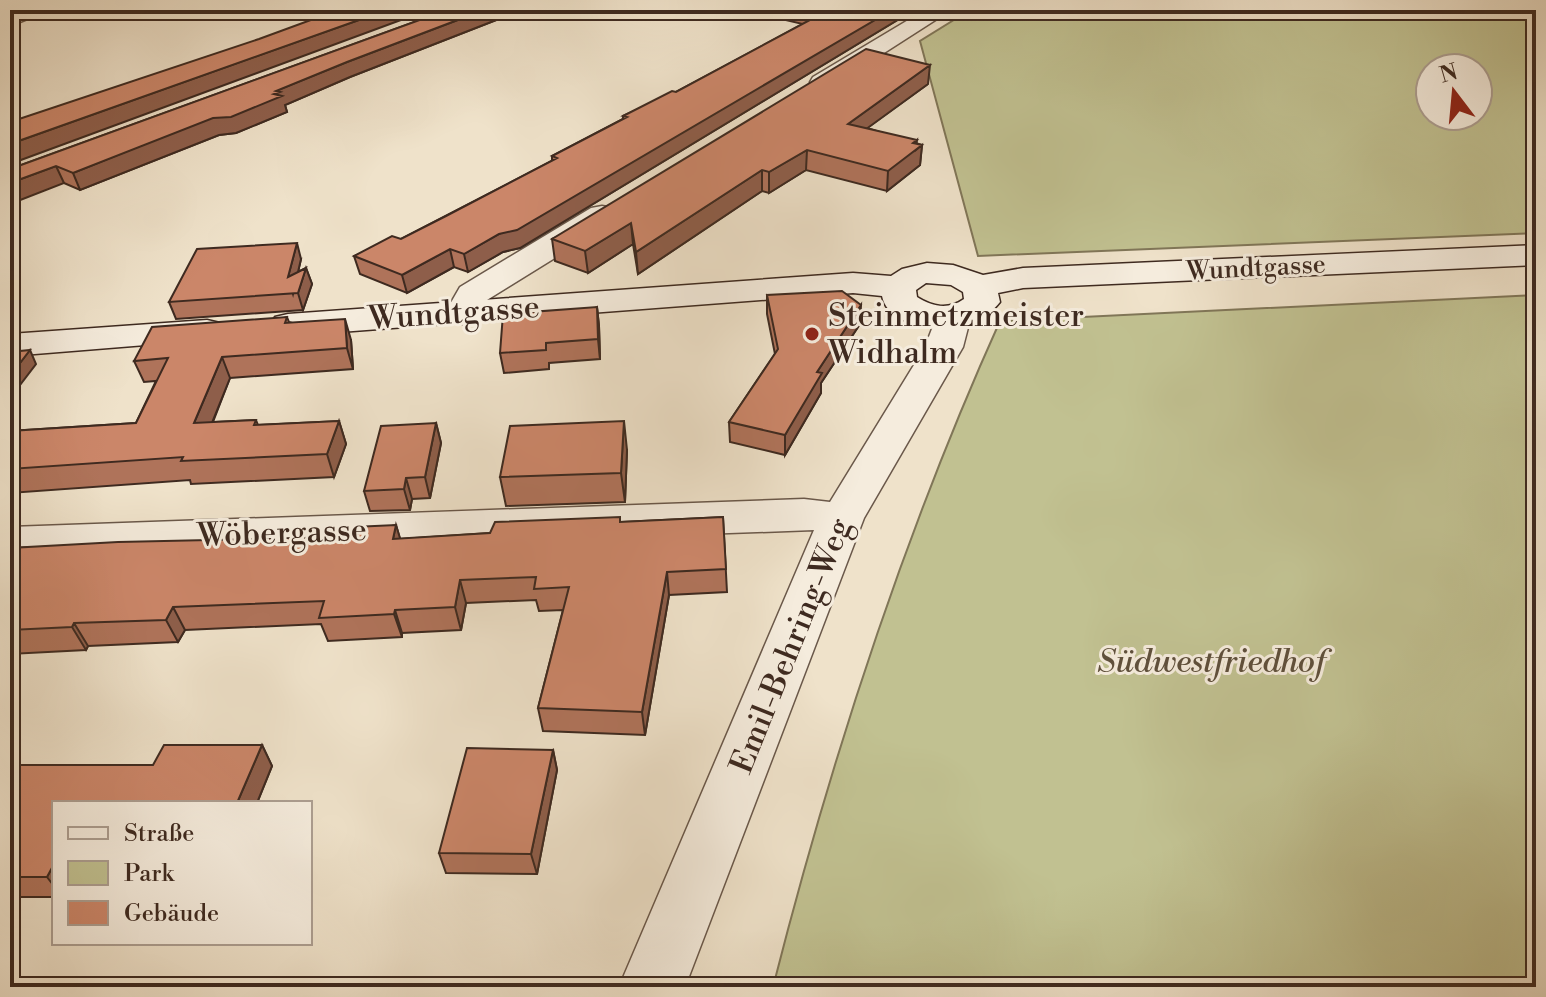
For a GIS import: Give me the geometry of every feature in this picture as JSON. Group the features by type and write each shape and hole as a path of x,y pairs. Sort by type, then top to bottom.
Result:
{"street":[{"path":"10,19 29,10"},
{"path":"802,94 940,10"},
{"path":"463,313 472,294 631,198"},
{"name":"Wundtgasse","path":"10,345 853,283 898,287 901,302 922,314 1023,278 1536,255"},
{"name":"Emil-Behring-Weg","path":"652,987 842,518 931,370 965,301"},
{"name":"Wöbergasse","path":"10,543 804,514 842,518"}],"green space":[{"path":"970,10 1536,10 1536,233 978,256 920,41"},
{"name":"Südwestfriedhof","path":"1536,295 1536,987 773,987 819,817 872,649 932,484 1000,321"}],"building":[{"path":"338,10 387,10 10,144 10,122"},
{"path":"447,10 484,10 276,91 280,92 274,94 282,96 231,117 213,118 73,173 56,166 10,183 10,169"},
{"path":"804,10 892,10 517,230 499,234 464,254 450,249 402,275 354,256 392,236 401,239 446,216 627,117 623,116 672,91 676,92 821,14"},
{"path":"866,49 930,65 848,124 917,140 913,143 922,145 888,171 807,150 769,172 762,170 636,252 631,223 585,251 552,239"},
{"path":"297,243 288,277 306,268 298,293 169,302 197,249"},
{"path":"842,291 861,305 817,372 822,373 785,435 729,422 778,349 767,295"},
{"path":"597,307 598,339 546,343 546,350 500,353 503,314"},
{"path":"287,317 285,323 345,319 347,348 222,357 194,423 256,420 254,425 339,421 327,454 181,461 183,457 10,469 10,431 136,423 168,358 134,361 152,327"},
{"path":"30,350 10,376 10,352"},
{"path":"624,421 621,473 500,477 510,426"},
{"path":"436,423 425,477 406,478 404,489 364,491 381,426"},
{"path":"620,517 620,522 723,517 726,569 667,572 642,712 538,708 569,587 534,589 536,577 460,580 455,607 395,610 394,614 319,618 324,601 173,607 166,620 74,623 72,627 10,630 10,548 118,542 344,537 351,535 353,527 396,525 393,539 490,533 495,522"},
{"path":"164,745 262,745 238,801 52,801 52,868 47,877 10,877 10,765 153,765"},
{"path":"467,748 553,750 531,854 439,853"}],"place":[{"name":"Steinmetzmeister Widhalm","path":"812,334"}]}
